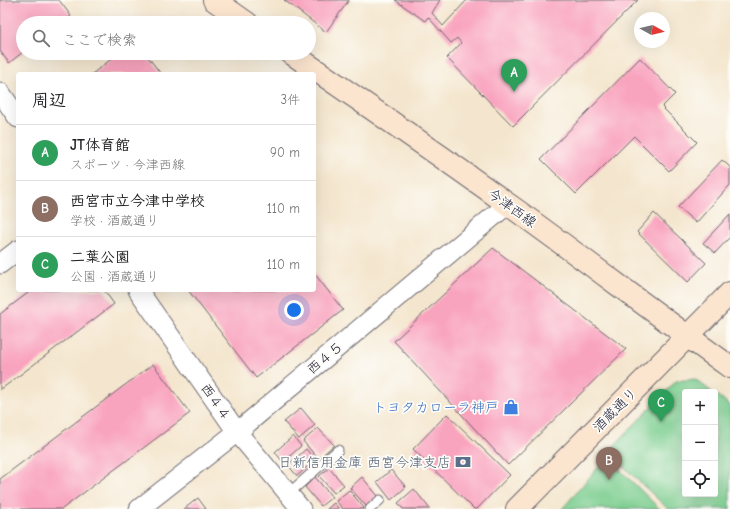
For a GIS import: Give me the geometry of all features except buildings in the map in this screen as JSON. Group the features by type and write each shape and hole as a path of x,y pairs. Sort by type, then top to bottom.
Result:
{"street":[{"path":"214,0 237,16"},
{"name":"今津西線","path":"301,60 508,204 687,337 730,367"},
{"path":"0,92 16,115"},
{"name":"西４５","path":"139,509 237,432 508,204"},
{"path":"0,264 16,252"},
{"name":"西４４","path":"139,292 237,432 301,509"},
{"name":"酒蔵通り","path":"517,509 730,292"}],"lane":[{"path":"288,494 338,450"},
{"path":"370,509 380,500"}],"green space":[{"path":"695,379 708,389 682,389 682,497 718,497 718,396 730,405 730,509 668,509 608,452 676,381"},
{"path":"607,457 660,509 562,509"}],"place":[{"name":"JT体育館","path":"514,92"},
{"name":"トヨタカローラ神戸","path":"511,407"},
{"name":"二葉公園","path":"661,422"},
{"name":"日新信用金庫 西宮今津支店","path":"463,462"},
{"name":"西宮市立今津中学校","path":"609,480"}]}
